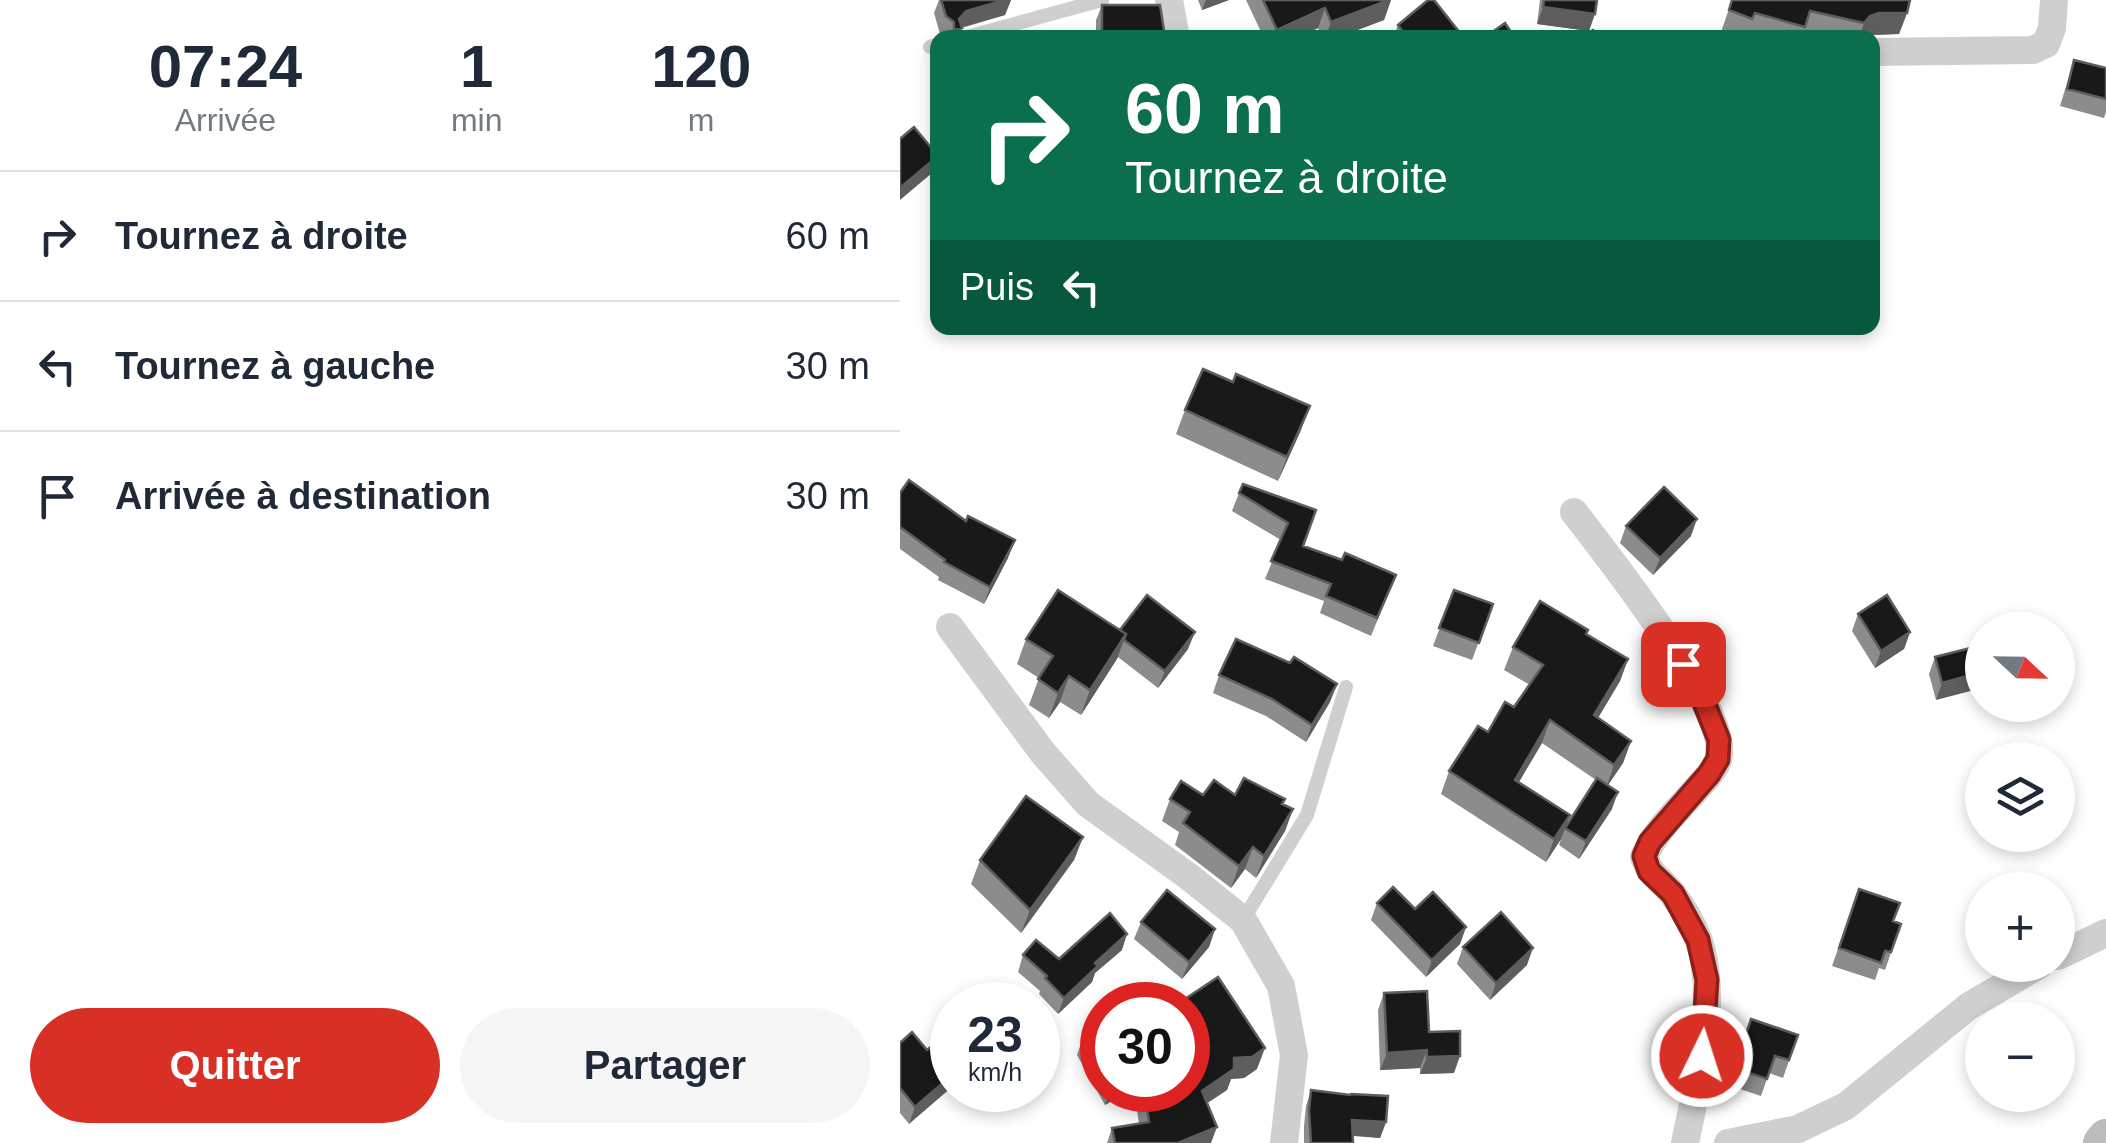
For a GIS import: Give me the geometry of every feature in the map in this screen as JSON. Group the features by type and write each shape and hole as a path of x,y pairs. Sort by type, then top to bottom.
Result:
{"street":[{"path":"1169,0 1175,30"},
{"path":"1880,52 2033,50 2046,44 2052,28 2054,0"},
{"path":"1574,512 1650,612 1699,690 1719,740 1718,759 1709,774 1650,842 1644,856 1649,871 1673,894 1698,940 1707,980 1702,1056 1685,1143"},
{"path":"950,627 1044,754 1088,804 1243,920 1280,986 1294,1055 1284,1143"},
{"path":"2075,948 2106,933"},
{"path":"1728,1143 1798,1129 1846,1106 1969,1006 2010,982"}],"lane":[{"path":"992,30 1102,0"},
{"path":"1243,920 1307,815 1346,687"}],"building":[{"path":"941,0 1005,0 966,11 959,19 962,28 954,30 954,22 946,16"},
{"path":"1263,0 1389,0 1331,22 1325,8 1277,30"},
{"path":"1428,0 1434,0 1458,30 1402,30 1398,25"},
{"path":"1544,0 1597,0 1595,14 1543,7"},
{"path":"1732,0 1910,0 1907,13 1879,13 1864,23 1810,11 1805,27 1755,13 1752,19 1729,10"},
{"path":"1102,5 1160,5 1164,30 1102,30"},
{"path":"2074,60 2106,68 2106,99 2067,89"},
{"path":"914,127 930,146 930,163 900,188 900,139"},
{"path":"1203,369 1233,382 1236,374 1310,406 1287,457 1185,410"},
{"path":"909,480 966,521 968,516 1015,540 990,587 944,562 900,527 900,493"},
{"path":"1243,484 1316,510 1303,546 1342,560 1345,553 1396,575 1377,618 1326,596 1331,584 1271,561 1288,523 1239,493"},
{"path":"1664,487 1697,519 1660,558 1626,526"},
{"path":"1058,590 1126,634 1090,690 1069,676 1058,693 1038,679 1053,656 1026,639"},
{"path":"1454,590 1493,604 1479,643 1439,628"},
{"path":"1147,595 1195,632 1165,671 1124,640 1126,634 1120,630"},
{"path":"1887,595 1910,632 1881,651 1858,614"},
{"path":"1540,601 1628,659 1594,715 1631,741 1614,765 1550,720 1515,780 1570,815 1554,839 1449,771 1478,726 1488,732 1505,702 1514,707 1543,665 1513,647"},
{"path":"1236,639 1290,663 1294,657 1337,684 1312,725 1272,699 1219,675"},
{"path":"1965,649 1965,677 1942,683 1935,657"},
{"path":"1244,778 1285,799 1282,804 1293,809 1264,856 1253,847 1239,866 1183,823 1190,812 1170,799 1181,781 1203,795 1214,780 1235,795"},
{"path":"1597,778 1618,792 1586,841 1565,828"},
{"path":"1026,796 1083,837 1030,910 980,860"},
{"path":"1393,887 1415,909 1433,892 1466,927 1432,960 1377,903"},
{"path":"1859,889 1900,903 1893,921 1901,924 1891,952 1885,951 1881,963 1839,948"},
{"path":"1167,890 1215,929 1189,962 1141,922"},
{"path":"1501,912 1533,948 1496,983 1463,947"},
{"path":"1110,913 1127,934 1064,998 1060,982 1049,982 1023,955 1036,940 1059,959"},
{"path":"1218,977 1265,1048 1252,1057 1234,1058 1234,1069 1210,1086 1210,982"},
{"path":"1427,991 1429,1032 1460,1031 1460,1056 1427,1057 1427,1050 1387,1053 1384,993"},
{"path":"1751,1019 1798,1035 1789,1060 1775,1056 1767,1079 1735,1068"},
{"path":"912,1032 927,1050 930,1048 930,1094 915,1107 900,1088 900,1043"},
{"path":"1311,1090 1388,1096 1386,1122 1352,1120 1353,1143 1311,1143"},
{"path":"1210,1110 1217,1127 1178,1143 1115,1143 1112,1128 1149,1122 1148,1112"}],"route":[{"path":"1683,664 1699,690 1719,740 1718,759 1650,842 1644,856 1649,871 1673,894 1698,940 1707,980 1702,1056"}]}
